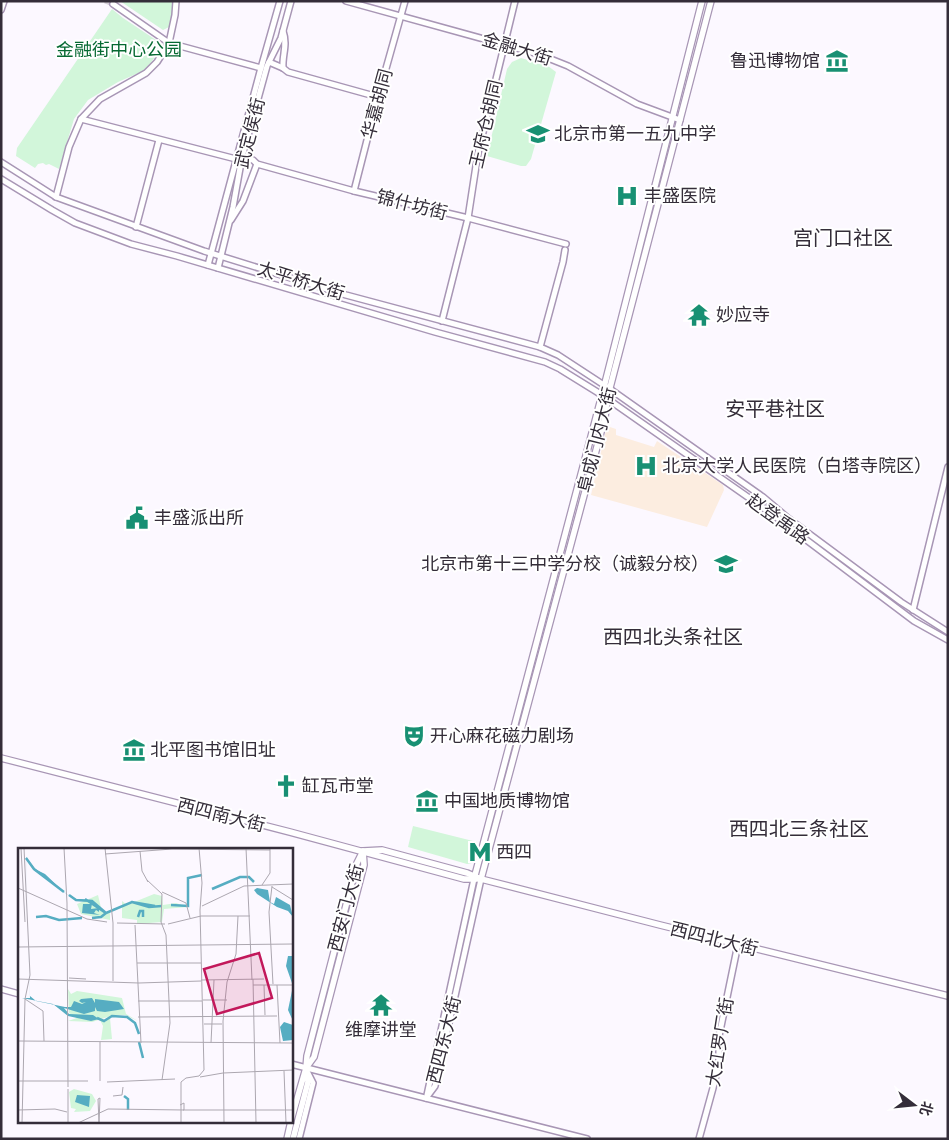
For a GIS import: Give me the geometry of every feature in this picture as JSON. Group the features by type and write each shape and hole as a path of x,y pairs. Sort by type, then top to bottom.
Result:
{"main road":[{"path":"1,10 4,1"},
{"path":"56,196 70,147 81,119 100,99 146,73 157,62 170,43 176,1"},
{"name":"武定侯街","path":"208,265 280,1"},
{"name":"武定侯街","path":"218,268 242,157 269,62 281,38 291,1"},
{"name":"金融大街","path":"346,1 552,59 637,104 680,120"},
{"name":"华嘉胡同","path":"354,191 405,1"},
{"name":"王府仓胡同","path":"442,321 468,218 478,153 515,1"},
{"name":"阜成门内大街","path":"477,878 605,397 702,1"},
{"name":"阜成门内大街","path":"607,387 711,1"},
{"path":"113,4 170,43 261,68"},
{"path":"283,31 285,52 283,68"},
{"path":"269,62 288,72 378,97"},
{"path":"81,119 236,159"},
{"path":"136,227 159,140"},
{"name":"锦什坊街","path":"242,157 254,160 257,164 354,191 566,244"},
{"name":"太平桥大街","path":"1,162 56,196 211,253 346,295 540,347 558,355 607,387"},
{"path":"231,220 244,201 257,164"},
{"name":"太平桥大街","path":"1,179 75,223 131,244 545,362 560,368 605,397"},
{"path":"540,347 565,250"},
{"name":"赵登禹路","path":"607,387 762,497 913,610 948,632"},
{"name":"赵登禹路","path":"605,397 772,514 914,621 948,640"},
{"path":"913,610 948,467"},
{"name":"西四南大街","path":"1,758 362,851 382,850 467,873 477,878"},
{"name":"西安门大街","path":"292,1117 362,851"},
{"name":"西四北大街","path":"477,878 948,996"},
{"name":"西四东大街","path":"426,1098 435,1086 477,878"},
{"name":"大红罗厂街","path":"699,1139 719,1062 719,1036 738,944"},
{"path":"1,990 18,994"},
{"path":"292,1064 587,1139"},
{"name":"西安门大街","path":"293,1139 308,1082 306,1068"},
{"name":"西安门大街","path":"299,1139 313,1084 306,1068"},
{"name":"西安门大街","path":"286,1139 291,1122"}],"shaded area":[{"name":"北京大学人民医院（白塔寺院区）","path":"607,426 616,429 616,435 654,447 657,441 723,485 724,490 707,527 591,495"}],"green space":[{"name":"金融街中心公园","path":"120,1 172,1 172,18 169,27 163,30"},
{"name":"金融街中心公园","path":"112,9 156,40 159,51 143,71 118,82 88,100 74,119 59,169 43,163 38,164 35,168 16,156 17,148"},
{"path":"521,58 548,66 556,72 531,159 526,166 487,156 507,69 512,62"},
{"path":"413,826 477,842 472,863 467,864 408,847"}],"tunnel":[{"path":"105,1 113,4"}],"place":[{"name":"鲁迅博物馆","path":"837,61"},
{"name":"北京市第一五九中学","path":"538,134"},
{"name":"丰盛医院","path":"627,196"},
{"name":"妙应寺","path":"699,315"},
{"name":"北京大学人民医院（白塔寺院区）","path":"646,466"},
{"name":"丰盛派出所","path":"137,518"},
{"name":"北京市第十三中学分校（诚毅分校）","path":"726,564"},
{"name":"开心麻花磁力剧场","path":"414,736"},
{"name":"北平图书馆旧址","path":"134,750"},
{"name":"缸瓦市堂","path":"286,786"},
{"name":"中国地质博物馆","path":"427,801"},
{"name":"西四","path":"480,852"},
{"name":"维摩讲堂","path":"381,1005"}],"district":[{"name":"宫门口社区","path":"843,238"},
{"name":"安平巷社区","path":"775,409"},
{"name":"西四北头条社区","path":"673,637"},
{"name":"西四北三条社区","path":"799,829"}]}
